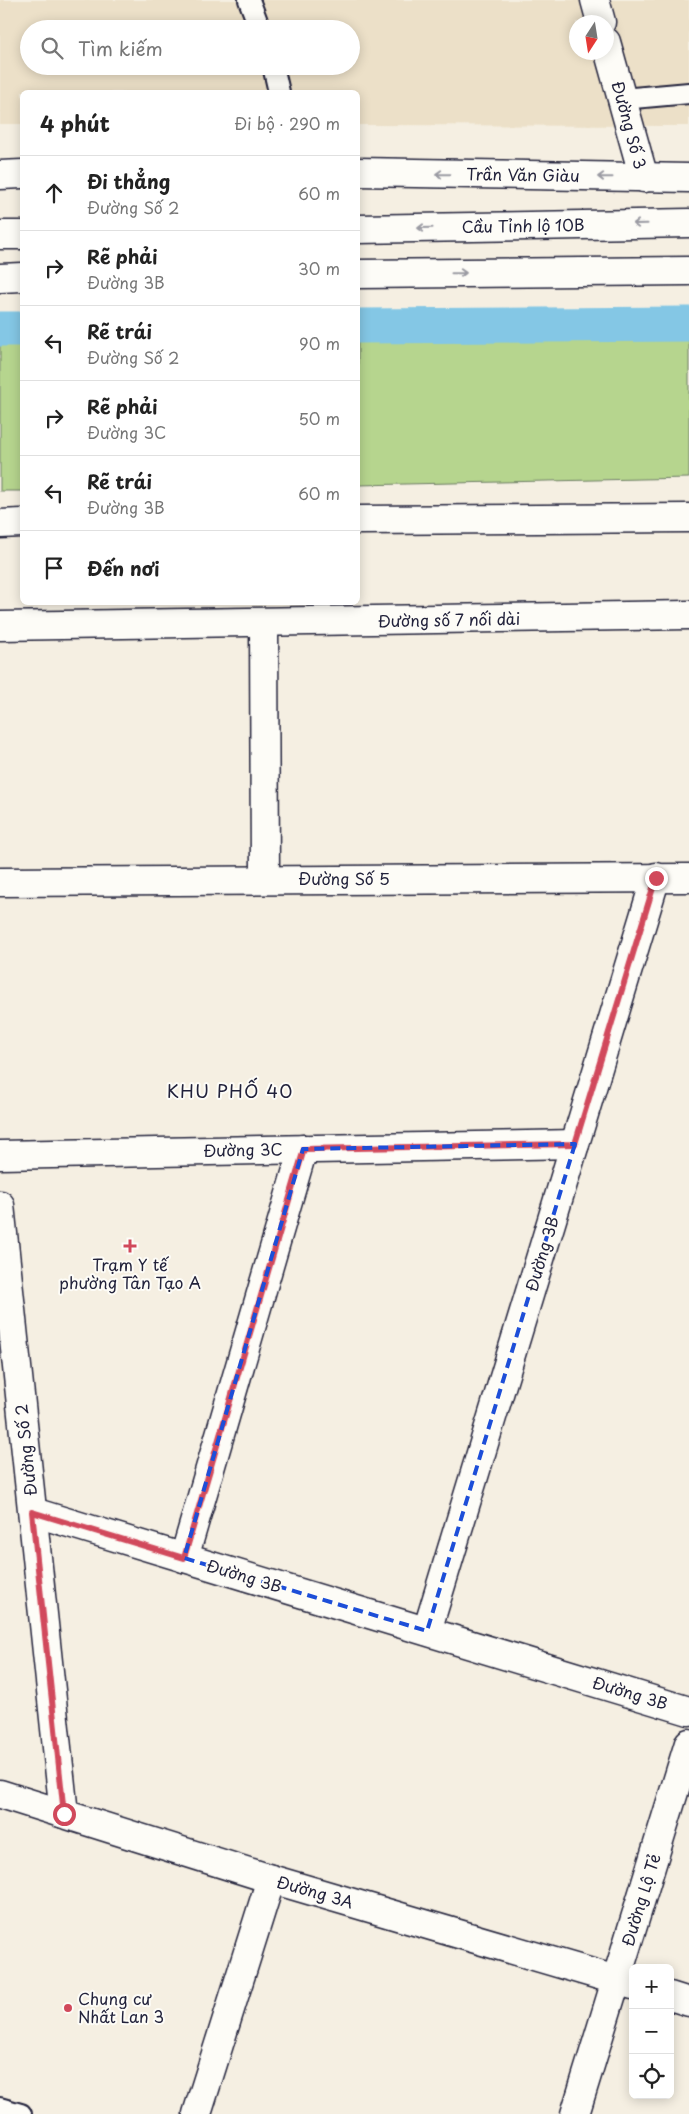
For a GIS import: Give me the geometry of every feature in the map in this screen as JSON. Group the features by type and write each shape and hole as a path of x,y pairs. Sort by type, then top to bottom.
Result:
{"street":[{"path":"595,0 599,15"},
{"name":"Đường Số 3","path":"611,60 644,178"},
{"name":"Trần Văn Giàu","path":"360,172 689,178"},
{"path":"0,175 20,174"},
{"name":"Cầu Tỉnh lộ 10B","path":"360,229 689,223"},
{"path":"0,235 20,235"},
{"path":"360,274 689,271"},
{"path":"0,278 20,278"},
{"path":"360,520 689,518"},
{"path":"0,524 20,523"},
{"name":"Đường số 7 nối dài","path":"0,626 689,616"},
{"path":"264,623 266,880"},
{"name":"Đường 3B","path":"427,1631 656,878"},
{"name":"Đường Số 5","path":"0,882 689,878"},
{"name":"Đường 3C","path":"0,1155 575,1144"},
{"path":"184,1558 304,1149"},
{"name":"Đường Số 2","path":"0,1205 64,1814"},
{"name":"Đường 3B","path":"32,1512 689,1711"},
{"name":"Đường Lộ Tẻ","path":"575,2114 624,1982 689,1743"},
{"name":"Đường 3A","path":"0,1794 271,1879 624,1982"},
{"path":"197,2114 271,1879"},
{"path":"674,1997 689,2002"}],"lane":[{"path":"249,0 257,20"},
{"path":"275,75 278,90"},
{"path":"622,99 689,93"},
{"path":"0,2108 21,2114"}],"highlighted area":[{"path":"575,1144 427,1631 184,1558 303,1149"}],"shaded area":[{"path":"0,0 689,0 689,126 360,125 360,90 20,90 20,124 0,124"}],"green space":[{"path":"689,339 689,478 360,485 360,342"},
{"path":"0,345 20,345 20,491 0,491"}],"waterway":[{"path":"360,326 689,324"},
{"path":"0,329 20,329"}],"place":[{"name":"Trạm Y tế phường Tân Tạo A","path":"130,1246"},
{"name":"Chung cư Nhất Lan 3","path":"68,2008"}],"district":[{"name":"KHU PHỐ 40","path":"230,1092"}],"route":[{"path":"64,1814 32,1512 184,1558 304,1149 575,1144 656,878"}]}
